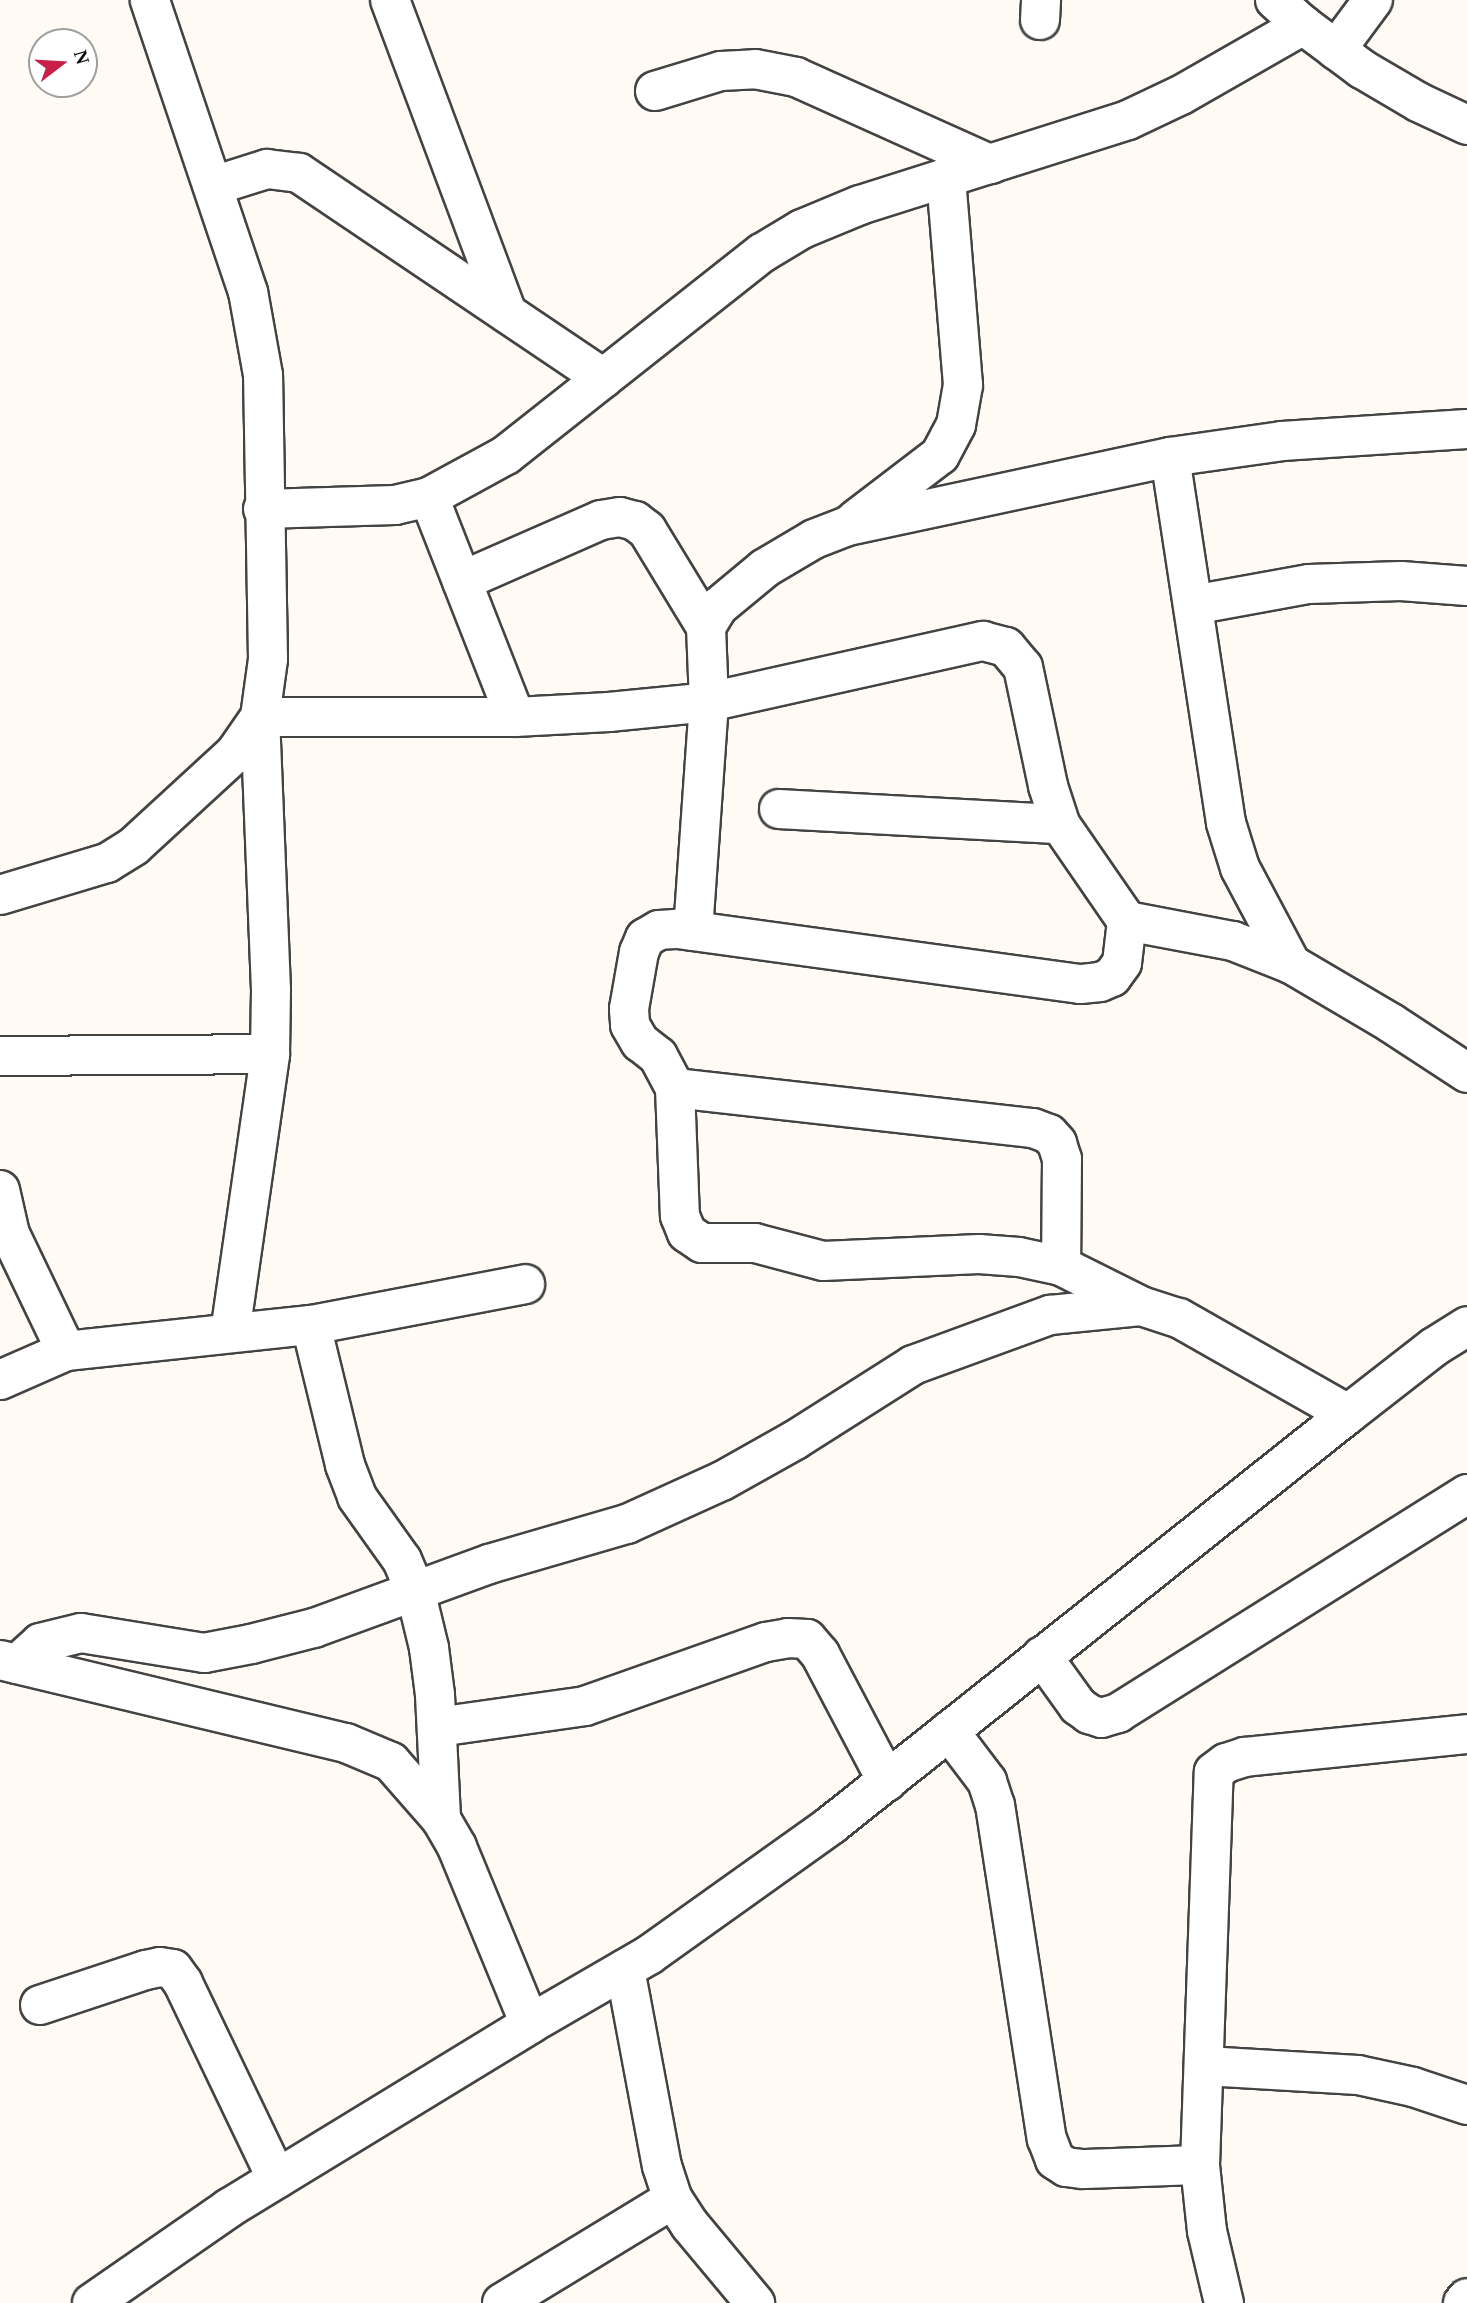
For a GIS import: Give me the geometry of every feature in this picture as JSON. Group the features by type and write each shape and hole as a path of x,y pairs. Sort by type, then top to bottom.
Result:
{"street":[{"path":"150,0 248,292 263,375 263,509 268,659 260,717 271,990 270,1054 230,1333"},
{"path":"390,0 507,313"},
{"path":"1336,51 1373,0"},
{"path":"263,509 396,505 429,497 506,455 762,253 802,229 860,205 1128,120 1181,95 1289,13 1336,51 1418,102 1467,125"},
{"path":"655,91 721,71 755,69 796,76 990,164"},
{"path":"213,186 267,169 299,173 603,378"},
{"path":"848,526 940,454 956,425 963,385 946,178"},
{"path":"706,627 719,607 765,568 814,539 848,526 1170,457 1283,441 1467,429"},
{"path":"1170,457 1226,823 1240,868 1292,964"},
{"path":"429,497 515,718"},
{"path":"462,581 601,520 620,517 635,520 647,530 706,627 709,702 693,931"},
{"path":"1193,605 1309,584 1401,581 1467,586"},
{"path":"260,717 515,718 609,712 709,702 983,641 1006,646 1023,667 1048,786 1060,824 1127,921 1122,963 1112,977 1100,982 1080,984 693,931 659,930 645,938 639,952 629,1009 630,1025 640,1042 658,1056 675,1088 680,1216 687,1233 702,1244 755,1243 823,1261 979,1254 1019,1257 1060,1266 1140,1306 1179,1318 1348,1414"},
{"path":"0,895 107,863 134,846 235,753 260,717"},
{"path":"779,809 1060,824"},
{"path":"1127,921 1233,942 1292,964 1391,1023 1467,1073"},
{"path":"0,1056 270,1054"},
{"path":"675,1088 1033,1128 1049,1134 1057,1143 1062,1159 1060,1266"},
{"path":"0,1190 10,1234 65,1351"},
{"path":"0,1380 65,1351 311,1325 525,1284"},
{"path":"8,1662 40,1643 81,1633 204,1653 314,1628 489,1564 627,1524 710,1487 795,1440 913,1365 1050,1315 1140,1306"},
{"path":"311,1325 345,1465 357,1497 402,1560 415,1590 429,1648 438,1727 442,1819"},
{"path":"92,2303 229,2208 625,1969 808,1841 1348,1414 1434,1347 1467,1326"},
{"path":"1042,1656 1078,1706 1101,1718 1118,1713 1467,1494"},
{"path":"438,1727 585,1706 766,1642 788,1637 807,1639 820,1654 887,1781"},
{"path":"8,1662 346,1743 391,1762 442,1819 457,1847 530,2024"},
{"path":"949,1731 987,1781 995,1805 1047,2139 1055,2160 1066,2167 1083,2169 1200,2165"},
{"path":"1224,2303 1207,2231 1200,2165 1214,1772 1226,1763 1245,1757 1467,1734"},
{"path":"40,2005 153,1968 173,1969 183,1983 277,2179"},
{"path":"625,1969 662,2166 673,2199 690,2225 755,2303"},
{"path":"1205,2066 1358,2075 1467,2105"},
{"path":"502,2303 673,2199"},
{"path":"1463,2303 1467,2298"}]}
